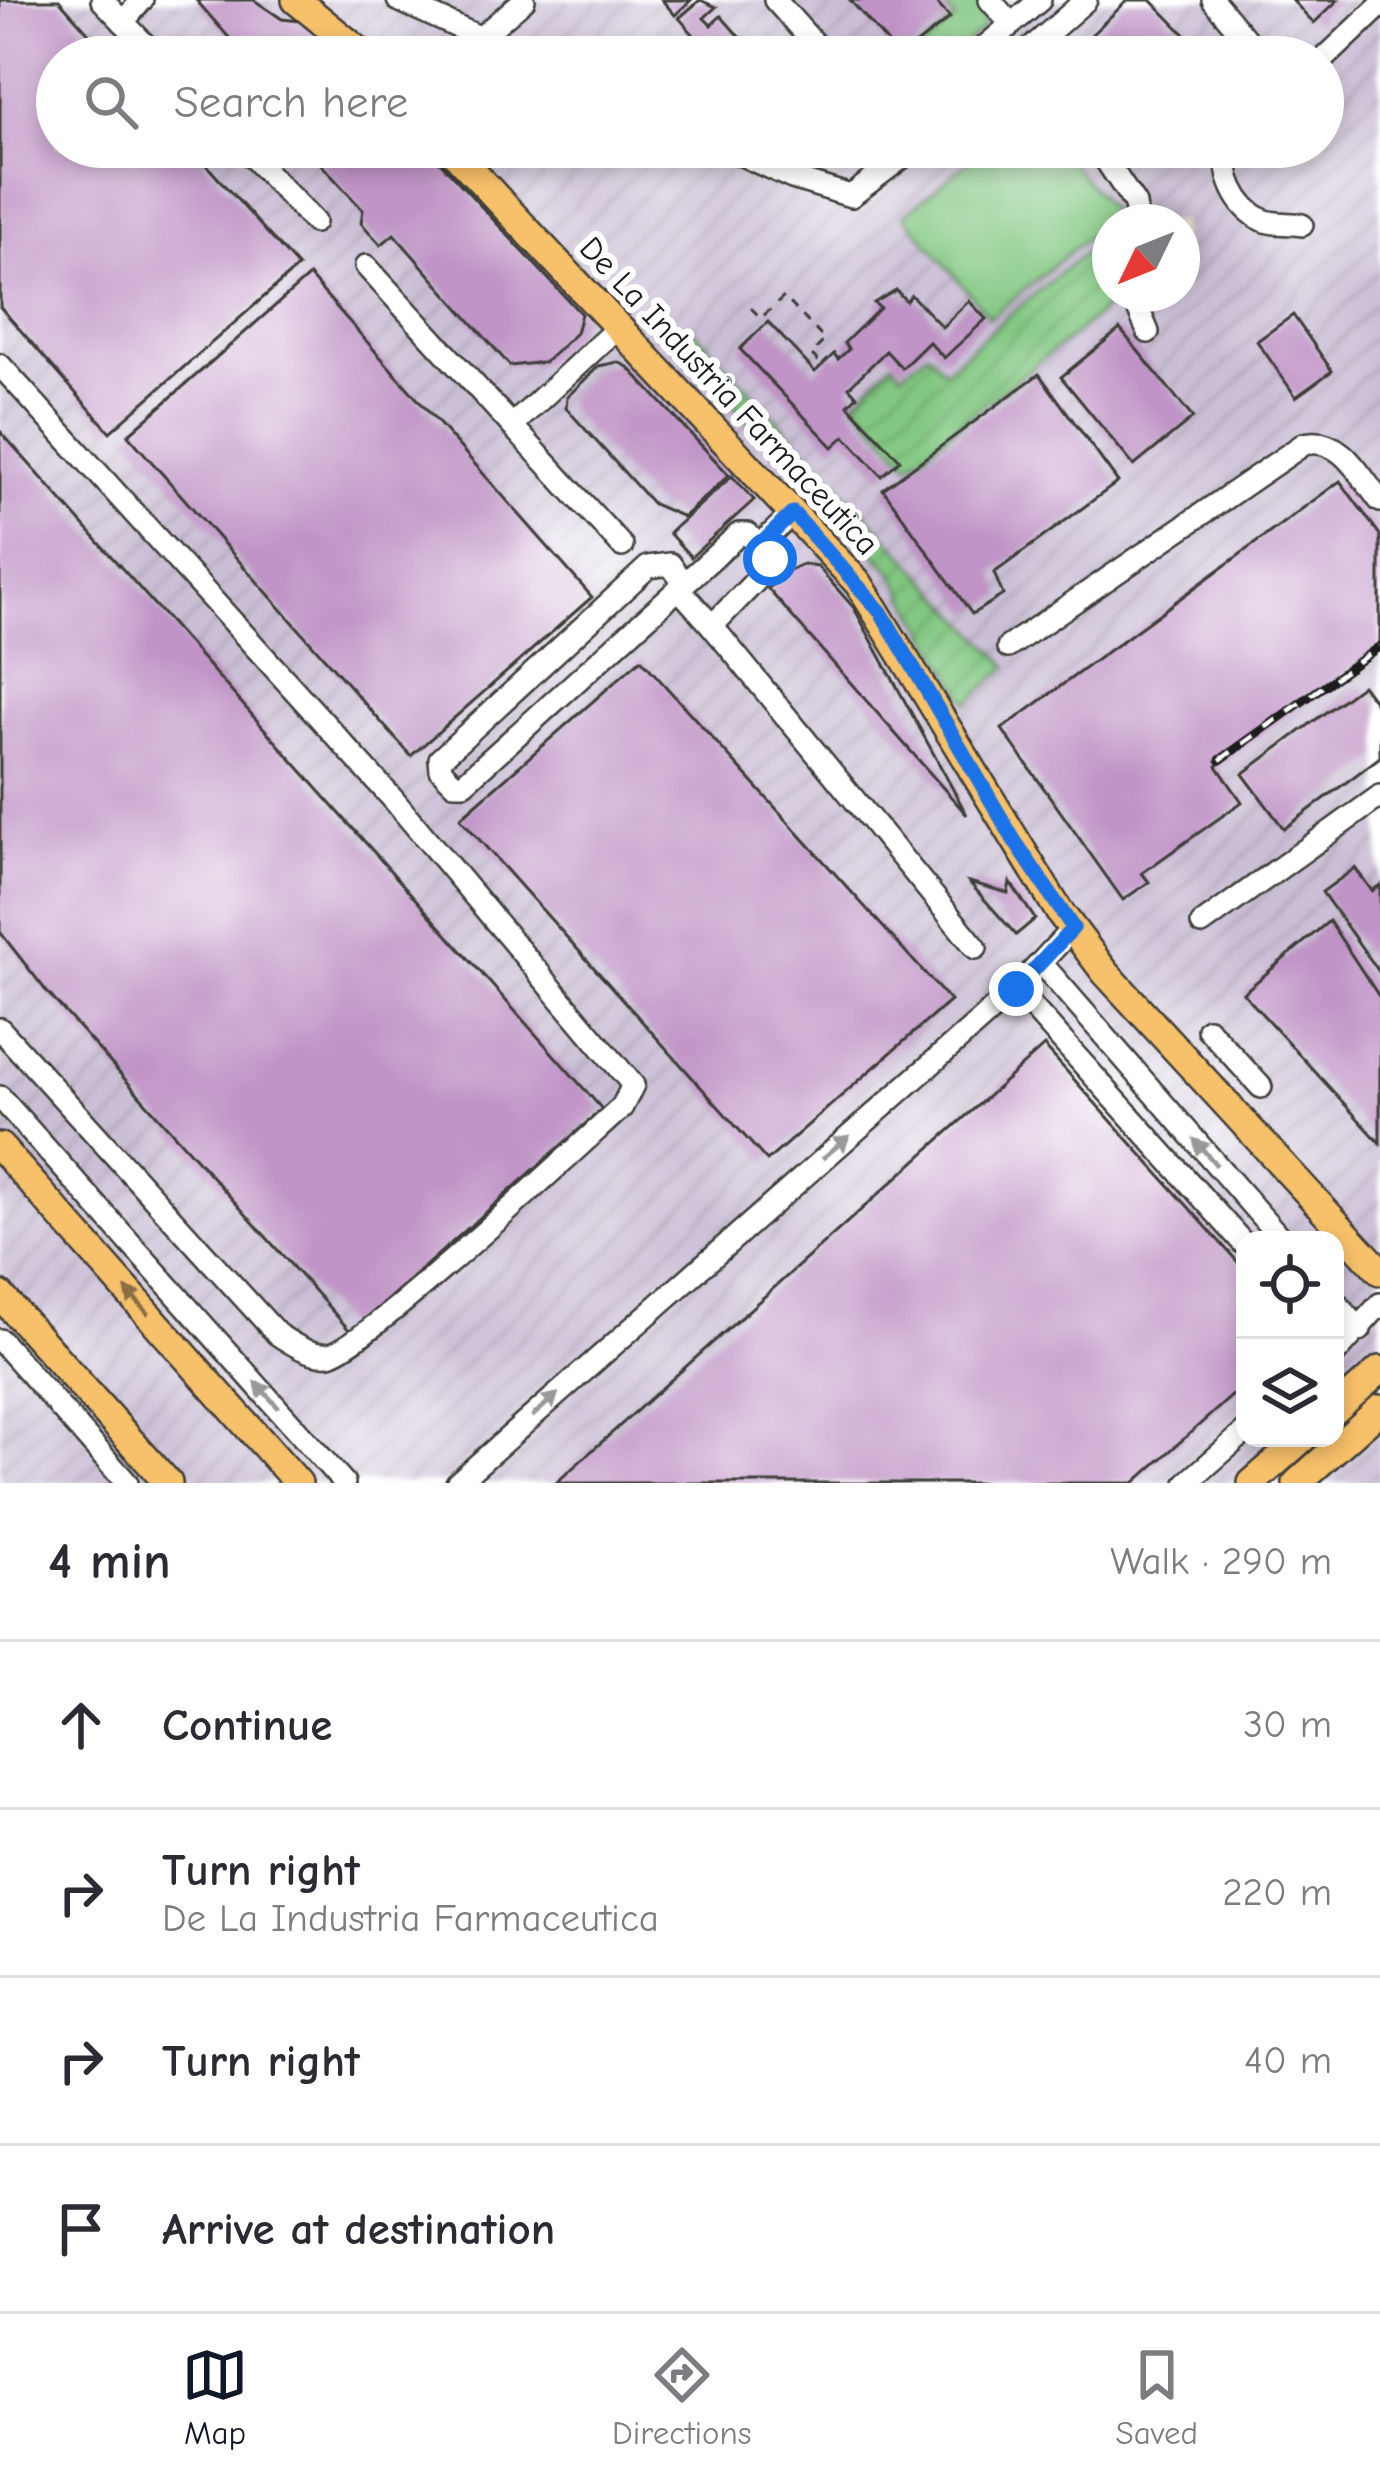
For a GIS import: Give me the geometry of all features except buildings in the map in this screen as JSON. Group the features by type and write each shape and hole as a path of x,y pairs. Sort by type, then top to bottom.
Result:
{"main road":[{"path":"307,8 341,36"},
{"name":"De La Industria Farmaceutica","path":"468,168 881,612 1021,850 1105,972 1380,1271"},
{"path":"0,1147 298,1483"},
{"path":"0,1294 168,1483"},
{"path":"1344,1402 1380,1370"},
{"path":"1297,1483 1380,1409"},
{"path":"1252,1483 1293,1447"}],"street":[{"path":"102,0 137,36"},
{"path":"123,22 142,0"},
{"path":"398,0 476,36"},
{"path":"482,36 524,0"},
{"path":"775,0 807,36"},
{"path":"990,0 1011,24"},
{"path":"997,36 1040,0"},
{"path":"1046,36 1086,0"},
{"path":"1213,0 1243,36"},
{"path":"1344,40 1380,7"},
{"path":"263,168 314,222"},
{"path":"775,168 835,193 862,192 891,168"},
{"path":"1110,168 1135,204"},
{"path":"1225,168 1232,189 1263,220 1303,224"},
{"path":"366,266 622,546"},
{"path":"1140,312 1148,332"},
{"path":"514,423 616,329"},
{"path":"0,365 392,798 633,1085 622,1107 391,1312 340,1351 311,1353 278,1334 4,1040"},
{"path":"1008,647 1304,444 1320,441 1337,448 1380,501"},
{"path":"760,545 793,513"},
{"path":"712,626 768,568 770,559 760,545 742,532 681,586 464,783 454,783 441,770 440,759 648,567 670,564 681,586 712,626 976,947"},
{"path":"1202,924 1380,796"},
{"path":"457,1483 1016,989 1073,928"},
{"path":"1042,964 1274,1231"},
{"path":"1016,989 1236,1235"},
{"path":"1208,1029 1261,1087"},
{"path":"1208,1081 1232,1058"},
{"path":"0,1097 344,1483"},
{"path":"1344,1343 1380,1304"},
{"path":"1344,1311 1360,1330"},
{"path":"0,1340 128,1483"},
{"path":"1187,1483 1236,1440"}],"path":[{"path":"751,308 761,318 784,297 824,340 811,354 820,363"}],"shaded area":[{"path":"0,0 1380,0 1380,1483 0,1483"}],"green space":[{"path":"939,0 983,0 984,28 975,36 936,36 955,19"},
{"path":"961,168 1075,168 1105,204 1092,204 1092,233 990,318 904,215"},
{"path":"1092,246 1092,312 1101,313 909,464 855,401 892,362 902,373 928,352 944,370"},
{"path":"690,326 1008,666 968,703 892,571 690,360"}],"railway":[{"path":"1220,760 1380,646"}],"route":[{"path":"770,559 760,545 793,513 859,584 881,612 1014,840 1073,928 1016,989"}]}
